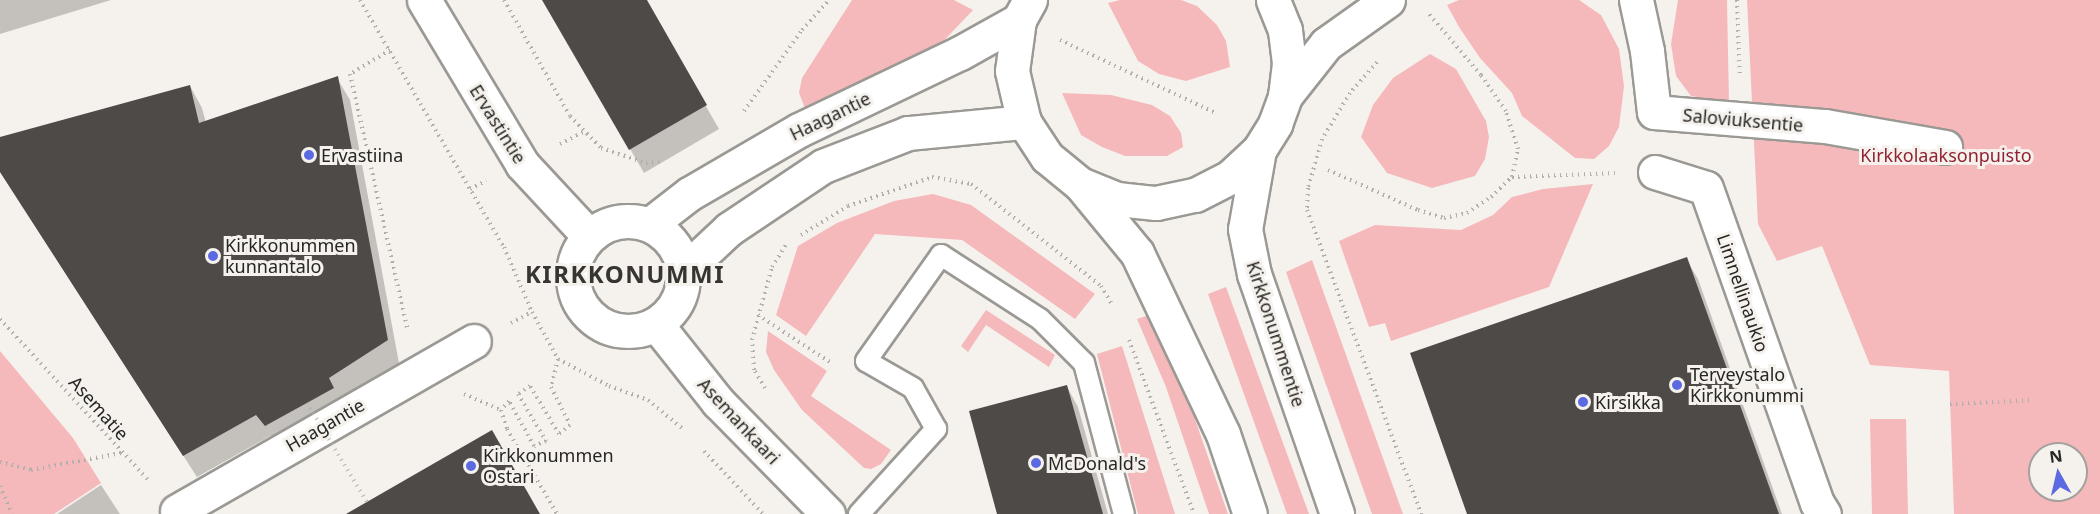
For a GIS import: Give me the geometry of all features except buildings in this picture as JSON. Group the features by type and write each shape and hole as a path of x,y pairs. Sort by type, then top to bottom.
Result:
{"street":[{"name":"Ervastintie","path":"424,0 522,164 590,236"},
{"path":"1080,184 1117,199 1156,203 1195,195 1230,177 1259,150 1275,124 1285,96 1289,63 1285,30 1273,0"},
{"path":"1285,96 1326,44 1388,0"},
{"name":"Saloviuksentie","path":"1636,0 1647,51 1654,112 1825,126 1945,147"},
{"path":"1025,10 1012,71 1024,122 1047,157 1080,184 1137,253 1223,434 1250,514"},
{"name":"Haagantie","path":"649,225 689,194 800,130 960,53 1025,10"},
{"path":"683,272 729,229 823,166 908,134 1024,122"},
{"name":"Kirkkonummentie","path":"1259,150 1245,230 1254,274 1337,514"},
{"name":"Limnellinaukio","path":"1655,172 1706,188 1817,502 1824,514"},
{"path":"618,221 633,221 649,225 662,232 673,244 683,272 682,288 677,302 656,324 639,330 621,332 604,327 589,316 578,302 573,285 572,267 578,250 603,226 618,221"},
{"name":"Asemankaari","path":"656,324 718,402 828,514"},
{"name":"Haagantie","path":"177,511 474,341"}],"lane":[{"path":"860,514 936,429 912,388 866,361 942,255 1040,319 1084,363 1124,514"}],"path":[{"path":"360,0 504,247 531,312 558,359 609,386 648,400 692,439"},
{"path":"504,0 570,116 601,148 646,163 666,160"},
{"path":"738,120 802,30 829,0"},
{"path":"1328,170 1418,210 1444,218 1467,213 1491,197 1512,177 1518,149 1506,111 1481,75 1430,18"},
{"path":"1060,40 1214,112"},
{"path":"369,148 350,74 390,50"},
{"path":"1377,61 1350,93 1322,139 1308,188 1307,210 1421,514"},
{"path":"1512,177 1655,172"},
{"path":"770,396 754,370 752,340 772,267 786,244 848,206 932,177 971,184 1009,214"},
{"path":"758,315 832,364 866,361"},
{"name":"Asematie","path":"0,319 177,511"},
{"path":"501,410 510,401 534,446 546,441 518,394 530,386 559,434 570,425 551,387 558,359"},
{"path":"1950,404 2031,400"},
{"path":"307,403 368,502"},
{"path":"700,447 762,514"},
{"path":"0,462 31,470 122,453"},
{"path":"0,486 12,514"}],"green space":[{"path":"852,0 954,0 973,10 932,53 808,116 799,93 802,78"},
{"path":"1120,0 1181,0 1197,6 1217,25 1226,41 1230,67 1186,81 1159,74 1138,61 1108,3"},
{"path":"1459,0 1579,0 1601,15 1619,49 1624,86 1619,127 1609,146 1594,159 1575,158 1522,116 1512,93 1480,58 1447,5"},
{"path":"1678,0 1727,0 1729,103 1691,96 1676,76 1671,44"},
{"name":"Kirkkolaaksonpuisto","path":"1747,0 2100,0 2100,514 1954,514 1949,371 1870,365 1822,246 1777,261 1758,224"},
{"path":"1430,54 1456,69 1486,121 1489,137 1485,159 1475,176 1432,188 1387,173 1361,137 1373,105 1393,78"},
{"path":"1062,93 1111,95 1152,105 1170,116 1181,133 1183,147 1167,156 1125,156 1102,147 1081,135"},
{"path":"1593,184 1549,287 1391,341 1385,323 1369,327 1339,241 1375,225 1461,230 1493,215 1512,197 1543,189"},
{"path":"933,194 971,205 1095,294 1075,319 962,240 875,234 806,336 776,315 798,246 837,223 894,201"},
{"path":"1312,260 1403,514 1372,514 1286,272"},
{"path":"1226,287 1309,514 1287,514 1208,294"},
{"path":"986,310 1055,355 1049,367 986,325 968,352 961,346"},
{"path":"1149,315 1182,382 1228,514 1209,514 1166,387 1137,319"},
{"path":"768,331 827,371 811,396 891,450 881,464 871,469 864,468 802,410 774,370 766,352"},
{"path":"1122,346 1175,514 1138,514 1097,354"},
{"path":"0,351 73,438 101,483 54,514 0,514"},
{"path":"1870,419 1906,419 1908,514 1872,514"}],"place":[{"name":"Ervastiina","path":"309,155"},
{"name":"Kirkkonummen kunnantalo","path":"213,256"},
{"name":"Terveystalo Kirkkonummi","path":"1677,385"},
{"name":"Kirsikka","path":"1583,402"},
{"name":"McDonald's","path":"1036,463"},
{"name":"Kirkkonummen Ostari","path":"471,466"}],"district":[{"name":"KIRKKONUMMI","path":"625,274"}]}
